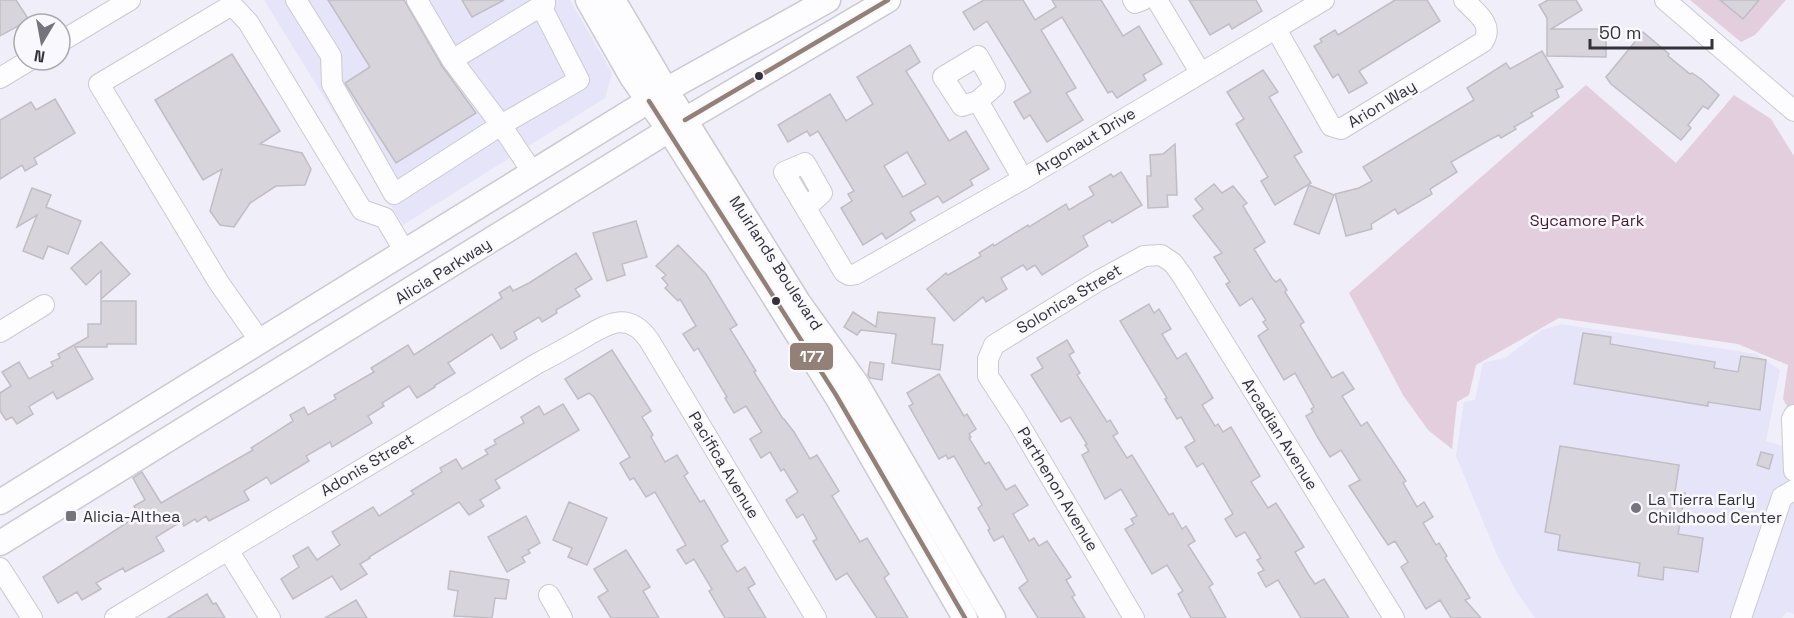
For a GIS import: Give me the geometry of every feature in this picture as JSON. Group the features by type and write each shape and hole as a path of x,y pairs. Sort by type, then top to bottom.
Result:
{"main road":[{"name":"Muirlands Boulevard","path":"588,0 630,73 658,96"},
{"name":"Muirlands Boulevard","path":"613,0 658,96 836,395 965,618"},
{"path":"0,502 658,96 828,0"},
{"name":"Alicia Parkway","path":"0,543 677,126 888,0"},
{"name":"Muirlands Boulevard","path":"677,126 856,383 993,618"}],"street":[{"path":"72,35 130,0"},
{"path":"296,0 331,56 332,84 394,194 501,125 579,80 543,3 452,60"},
{"path":"417,0 452,60 501,125 533,173"},
{"path":"1133,0 1135,3 1143,0"},
{"path":"1157,0 1200,72"},
{"name":"Argonaut Drive","path":"806,208 844,272 849,275 856,274 1023,179 1324,0"},
{"name":"Arion Way","path":"1276,28 1331,126 1341,129 1483,42 1488,27 1464,0"},
{"path":"1665,0 1794,111"},
{"path":"260,341 219,283 99,84 232,5 248,22 362,210 386,219 405,252"},
{"path":"978,101 1023,179"},
{"name":"Solonica Street","path":"988,359 994,345 1098,281 1144,256 1161,255"},
{"name":"Arcadian Avenue","path":"1161,255 1173,263 1183,277 1394,618"},
{"path":"0,332 44,305"},
{"name":"Adonis Street","path":"115,618 538,363 604,326 624,322"},
{"name":"Pacifica Avenue","path":"624,322 638,327 649,340 816,618"},
{"name":"Parthenon Avenue","path":"988,359 988,376 1134,618"},
{"path":"1794,415 1792,418 1794,471"},
{"path":"1741,618 1782,496 1794,490"},
{"path":"228,550 270,618"},
{"path":"0,568 32,618"},
{"path":"549,595 562,618"}],"shaded area":[{"path":"264,0 570,0 612,73 605,98 403,225"},
{"name":"La Tierra Early Childhood Center","path":"1561,324 1756,354 1780,370 1766,441 1788,448 1794,462 1794,614 1787,612 1782,618 1535,618 1518,594 1497,555 1456,456 1464,402 1475,400 1483,363 1505,358 1542,330"}],"green space":[{"path":"1690,0 1786,0 1755,35 1741,42"},
{"name":"Sycamore Park","path":"1586,85 1676,163 1734,95 1771,119 1794,156 1794,418 1783,399 1788,365 1738,344 1559,318 1476,365 1469,395 1457,402 1452,449 1428,430 1403,395 1349,293"}],"building":[{"path":"0,0 16,0 24,12 12,12 12,29 0,36"},
{"path":"328,0 404,0 442,66 476,113 396,163 345,83 370,67"},
{"path":"462,0 504,0 472,17"},
{"path":"984,0 1023,0 1035,20 1056,7 1052,0 1101,0 1123,36 1139,26 1162,64 1143,75 1146,80 1117,98 1112,91 1108,93 1062,17 1041,30 1076,88 1066,93 1083,120 1047,142 1030,115 1024,119 1014,102 1031,92 987,21 974,30 963,12"},
{"path":"1189,0 1256,0 1262,11 1232,29 1229,24 1210,35"},
{"path":"1395,0 1427,0 1440,21 1359,71 1367,83 1349,93 1338,74 1333,78 1314,46 1322,42 1320,39 1335,30 1338,35"},
{"path":"1548,0 1576,0 1582,10 1551,29 1606,29 1606,57 1547,56 1547,18 1539,5"},
{"path":"1720,0 1759,0 1743,19"},
{"path":"1643,32 1669,54 1668,56 1719,95 1708,109 1703,106 1688,125 1691,128 1681,140 1611,84 1606,77"},
{"path":"910,45 920,62 906,71 949,141 966,131 989,169 970,180 973,185 943,203 938,196 910,212 915,220 886,239 882,233 863,245 841,208 852,201 848,194 854,191 818,131 810,136 807,131 788,142 778,125 830,94 846,121 873,104 857,77","holes":["907,152 926,184 903,197 884,166"]},
{"path":"1542,51 1563,87 1556,90 1559,97 1531,113 1533,116 1514,127 1516,129 1501,138 1499,135 1491,139 1451,162 1457,172 1430,189 1432,194 1398,214 1395,209 1371,224 1372,229 1346,236 1335,194 1359,188 1372,181 1363,167 1474,100 1467,88 1506,63 1510,69"},
{"path":"232,54 280,131 260,144 302,153 311,169 305,185 276,186 250,203 234,227 220,225 210,211 222,169 203,180 155,100"},
{"path":"1263,70 1278,92 1269,97 1302,152 1294,156 1311,183 1275,205 1261,181 1268,177 1236,124 1244,119 1227,92"},
{"path":"55,99 75,133 34,158 37,164 25,171 22,165 0,179 0,120 31,102 36,110"},
{"path":"1175,144 1177,195 1167,195 1168,207 1148,208 1147,176 1151,176 1150,155 1163,154"},
{"path":"1121,172 1142,205 1112,223 1110,220 1083,236 1088,246 1042,275 1035,265 1027,270 1023,265 1001,278 1007,289 986,302 983,297 954,321 927,289 946,273 948,275 981,256 979,253 993,244 994,246 1028,225 1029,227 1066,204 1069,210 1094,195 1089,187 1111,174 1113,177"},
{"path":"1214,184 1222,193 1233,186 1247,203 1243,206 1265,242 1254,249 1272,278 1276,282 1280,279 1287,290 1285,292 1304,322 1300,325 1332,378 1343,372 1354,389 1342,396 1361,426 1367,422 1406,481 1403,483 1417,507 1424,502 1433,517 1423,523 1436,545 1439,543 1447,556 1445,558 1470,598 1465,600 1481,618 1451,618 1440,600 1426,609 1401,567 1408,562 1395,541 1388,545 1349,486 1360,480 1341,450 1330,457 1318,438 1306,416 1313,412 1311,409 1314,407 1295,373 1284,380 1258,336 1268,329 1263,322 1266,320 1252,298 1240,306 1226,284 1230,282 1214,257 1222,253 1193,216 1203,209 1195,199"},
{"path":"1309,185 1334,195 1319,234 1294,224"},
{"path":"32,188 51,195 46,207 81,221 68,254 48,246 43,259 23,251 37,215 17,227"},
{"path":"636,221 647,257 622,264 625,275 607,281 593,233"},
{"path":"101,242 130,274 101,299 101,271 86,285 71,268"},
{"path":"678,245 706,274 737,325 730,329 756,371 754,372 810,459 817,455 839,491 832,496 860,542 867,538 889,574 884,578 908,618 877,618 847,573 836,580 813,541 817,539 803,514 797,518 786,500 798,492 784,469 781,471 770,452 761,458 750,439 762,432 746,406 734,413 698,348 694,351 683,334 696,326 680,299 678,301 665,288 668,285 662,278 666,275 656,266"},
{"path":"576,253 592,279 575,289 580,296 556,310 557,313 542,322 539,317 514,332 517,339 501,349 492,334 448,363 455,373 435,387 417,398 409,386 382,403 384,406 368,416 372,423 332,447 330,442 306,456 309,461 271,484 267,477 244,491 249,500 209,521 206,516 197,522 195,519 184,526 182,521 156,537 164,551 125,572 123,568 96,583 101,589 82,600 77,592 58,603 43,577 139,515 134,506 145,500 133,478 142,472 161,503 253,450 251,448 293,421 290,415 304,407 308,415 336,399 334,395 374,372 371,368 408,345 414,355 502,298 499,293 510,286 513,291 529,283"},
{"path":"101,301 136,301 136,344 75,347 93,379 57,399 53,392 31,405 29,407 33,414 17,424 12,417 6,420 0,411 0,393 11,386 2,372 19,362 29,379 53,366 51,362 60,358 58,354 88,337 88,324 101,324"},
{"path":"1149,304 1154,313 1159,309 1171,329 1162,334 1177,359 1186,353 1213,398 1202,405 1215,426 1218,424 1223,432 1231,427 1260,476 1251,482 1268,508 1276,503 1304,547 1295,552 1308,574 1315,584 1324,579 1349,618 1301,618 1278,580 1266,587 1258,573 1264,570 1257,560 1261,558 1245,532 1236,537 1225,519 1233,514 1203,463 1197,467 1185,447 1195,441 1181,417 1177,419 1165,399 1167,398 1120,321"},
{"path":"853,312 876,327 878,312 935,318 932,344 943,345 940,370 892,363 896,334 861,330 857,335 844,327"},
{"path":"1583,333 1611,337 1610,344 1715,362 1714,368 1738,372 1741,356 1766,360 1760,410 1708,402 1708,406 1574,384"},
{"path":"1067,340 1074,352 1069,355 1080,373 1077,375 1107,422 1110,420 1118,433 1113,436 1127,458 1132,455 1169,515 1173,513 1182,529 1186,526 1195,541 1188,545 1213,584 1209,587 1226,618 1191,618 1178,594 1183,591 1167,565 1152,574 1125,529 1134,524 1131,519 1137,516 1121,489 1105,499 1082,455 1089,451 1085,445 1087,444 1070,417 1061,422 1031,375 1043,368 1037,358"},
{"path":"612,350 651,411 642,417 665,462 677,455 688,473 684,476 700,502 704,500 728,541 721,546 737,572 745,567 755,584 748,588 766,618 725,618 709,591 712,589 694,559 686,564 677,550 686,545 655,492 646,497 634,478 630,480 620,463 630,457 594,397 589,393 578,399 565,379"},
{"path":"870,362 884,364 882,380 870,378 868,375"},
{"path":"939,374 964,416 967,414 976,429 969,434 971,437 969,438 985,464 989,462 1006,490 1015,485 1028,505 1013,514 1029,541 1034,538 1039,546 1047,541 1071,577 1066,580 1075,595 1072,597 1085,618 1038,618 1019,588 1028,581 1003,536 994,541 978,508 982,505 954,456 948,459 946,455 939,459 909,406 913,404 907,393"},
{"path":"563,404 579,430 495,480 500,488 480,500 484,506 469,515 459,502 369,557 360,564 367,574 341,590 332,576 293,599 281,579 299,567 293,556 308,547 317,560 340,545 332,532 373,507 379,516 414,494 411,491 442,472 440,468 456,459 462,469 488,454 485,450 496,444 494,440 524,423 521,417 539,406 544,415"},
{"path":"1560,446 1679,465 1675,492 1685,493 1678,534 1703,538 1698,572 1664,567 1663,580 1638,576 1640,563 1558,550 1560,535 1545,532"},
{"path":"1761,452 1773,455 1769,469 1757,465"},
{"path":"569,502 607,518 587,565 568,557 572,548 553,540"},
{"path":"526,516 540,543 528,550 530,553 522,557 525,562 507,572 488,537"},
{"path":"626,550 650,587 643,591 659,618 611,618 598,597 608,591 594,569"},
{"path":"450,571 509,580 506,599 495,598 492,618 454,616 458,591 448,589"},
{"path":"207,594 225,618 167,618"},
{"path":"356,600 367,618 325,618"}],"transit line":[{"name":"177","path":"685,120 888,0"},
{"name":"177","path":"649,101 836,395 965,618"}],"place":[{"name":"La Tierra Early Childhood Center","path":"1636,508"},
{"name":"Alicia-Althea","path":"71,516"}]}
